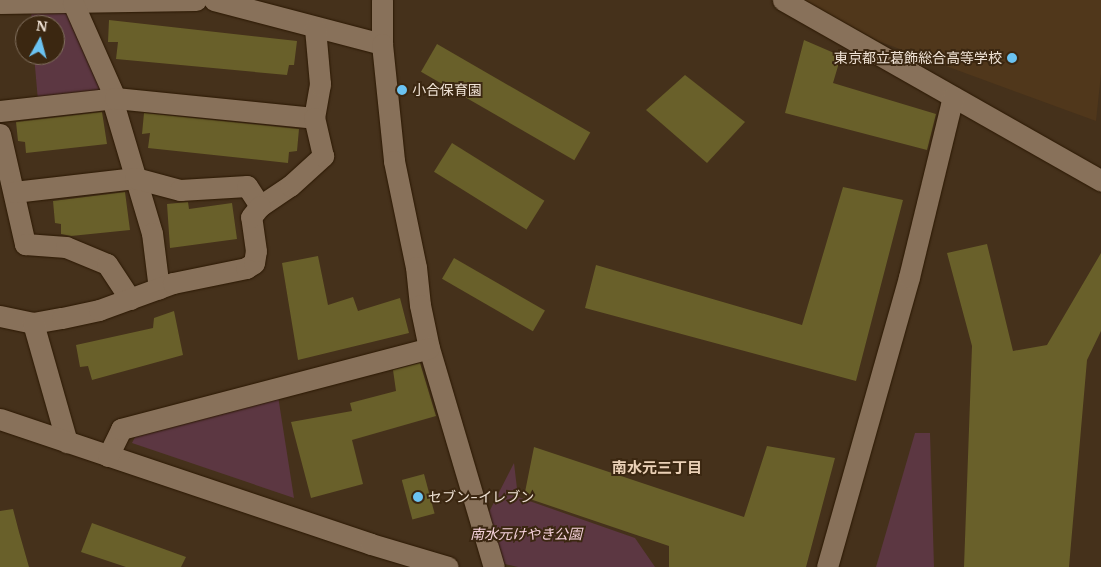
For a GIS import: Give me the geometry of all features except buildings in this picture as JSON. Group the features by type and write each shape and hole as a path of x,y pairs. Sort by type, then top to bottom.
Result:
{"street":[{"path":"0,3 196,0"},
{"path":"214,0 382,44"},
{"path":"367,0 382,44"},
{"path":"382,0 382,44 394,161 429,348 494,567"},
{"path":"783,0 1101,181"},
{"path":"73,2 114,98 152,233 159,289"},
{"path":"0,316 33,323 99,310 159,289 246,268 254,263 256,251 251,217 260,206 290,186 323,156 314,118 320,84 315,28"},
{"path":"827,567 909,277 953,97"},
{"path":"0,111 114,98 314,118"},
{"path":"0,134 25,244 66,247 107,264 130,299"},
{"path":"14,192 135,178 180,190 247,186 260,206"},
{"path":"33,323 67,442"},
{"path":"108,456 121,429 429,348"},
{"path":"0,419 448,567"}],"shaded area":[{"name":"東京都立葛飾総合高等学校","path":"803,0 1101,0 1101,74 1096,121 878,41"}],"green space":[{"path":"64,8 105,94 38,101 35,65 65,65 65,15 31,15 31,9"},
{"path":"278,396 294,498 132,443 135,437"},
{"path":"915,433 930,433 934,567 876,567"},
{"name":"南水元けやき公園","path":"514,463 518,497 635,538 655,567 518,567 500,563 488,514"}],"place":[{"name":"東京都立葛飾総合高等学校","path":"1012,58"},
{"name":"小合保育園","path":"402,90"},
{"name":"セブン-イレブン","path":"418,497"}],"district":[{"name":"南水元三丁目","path":"657,468"}]}
